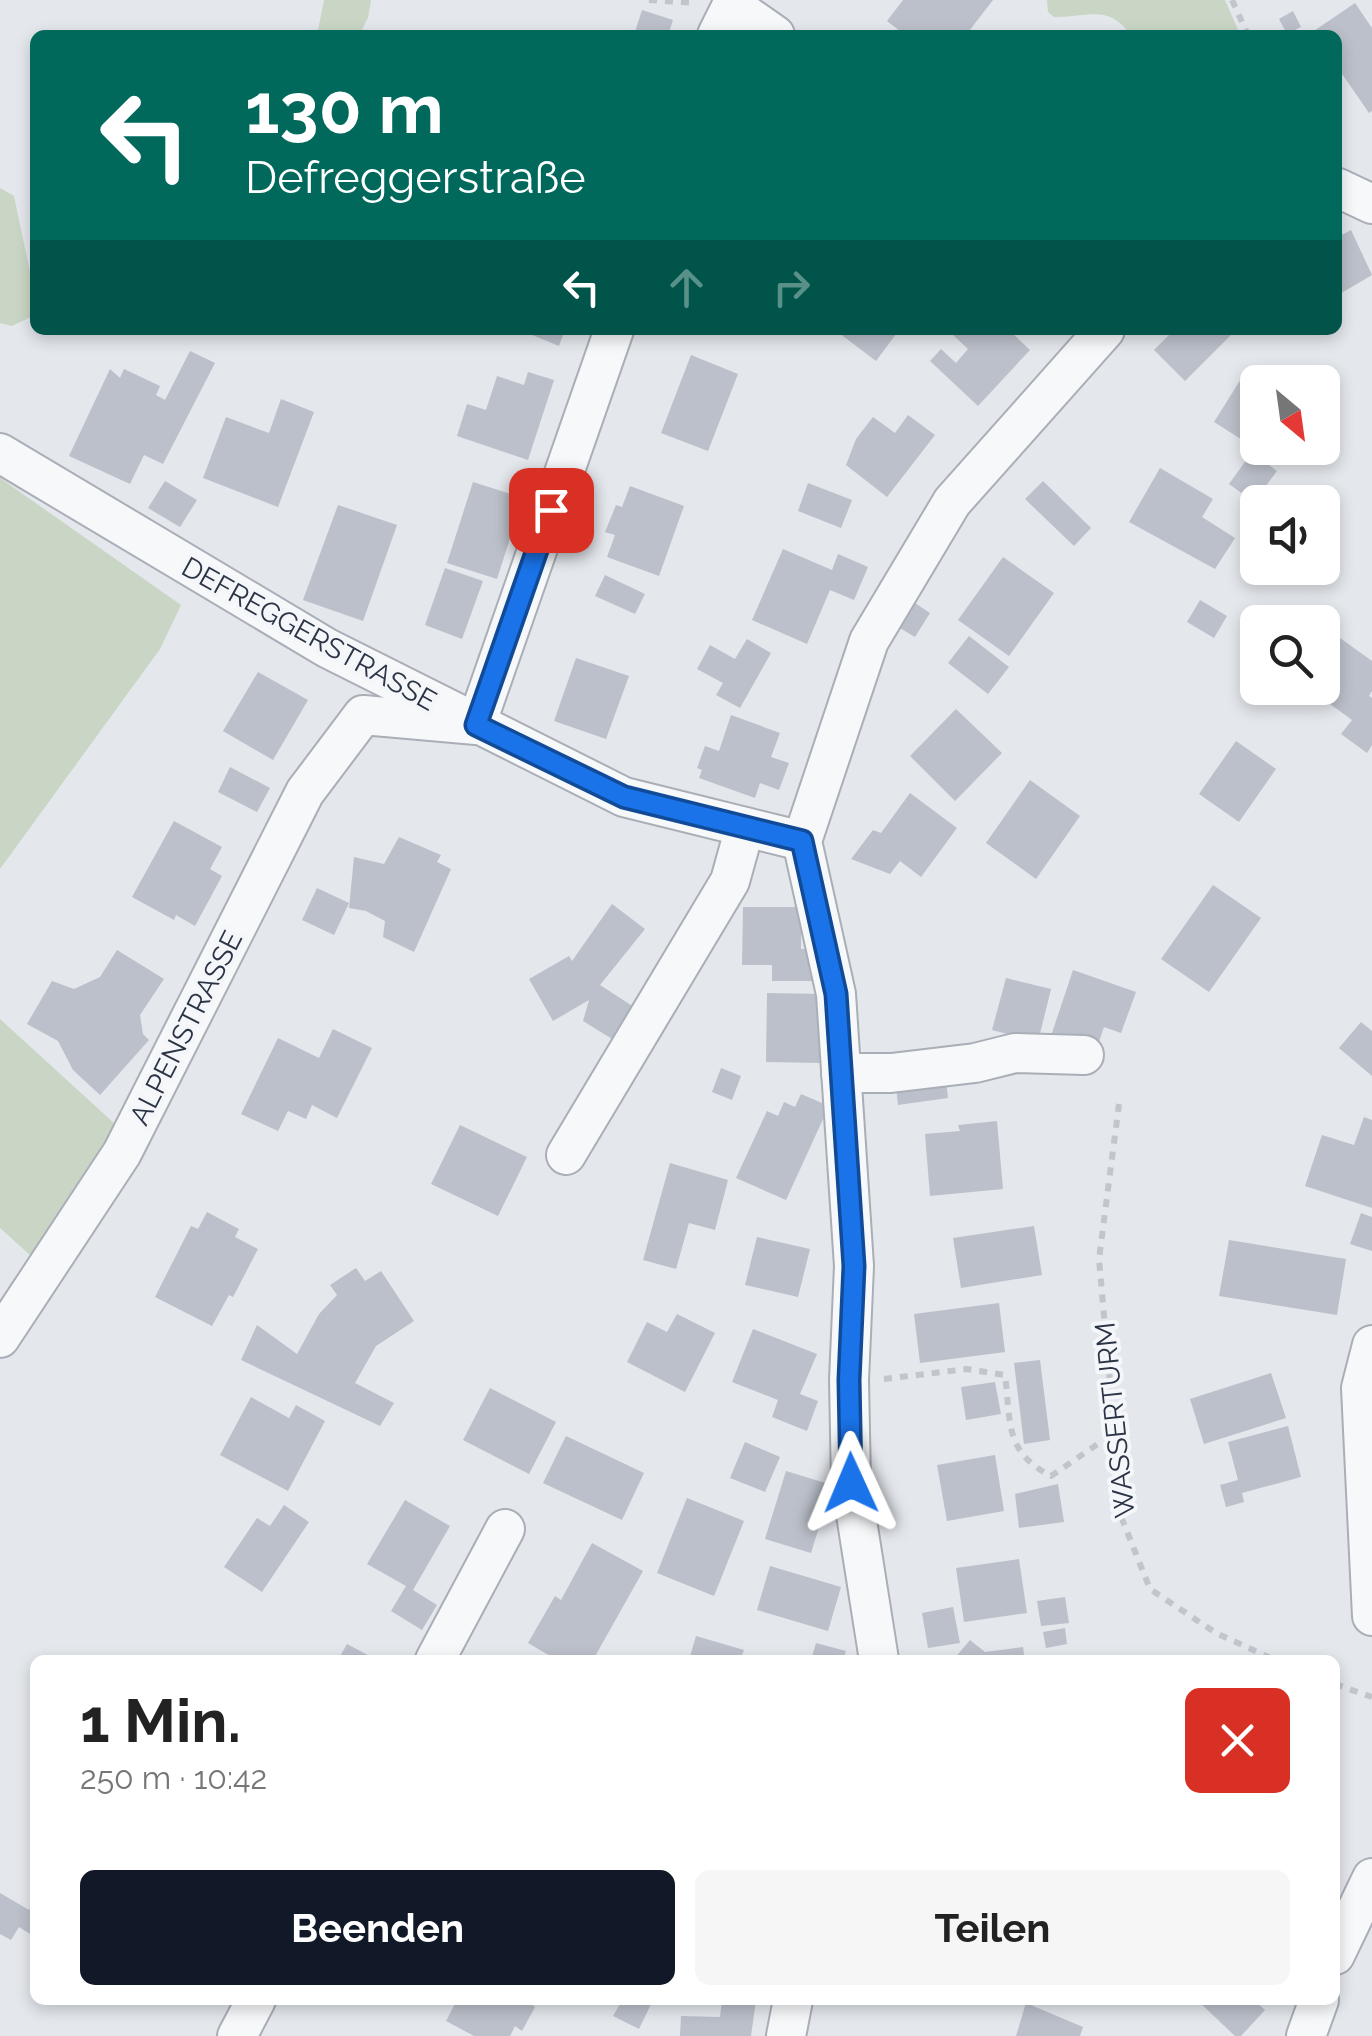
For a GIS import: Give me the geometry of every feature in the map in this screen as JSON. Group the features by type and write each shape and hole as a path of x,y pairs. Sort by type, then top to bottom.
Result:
{"street":[{"path":"720,30 732,5 768,30"},
{"path":"1342,190 1372,204"},
{"path":"476,725 612,335"},
{"path":"877,1655 851,1483 849,1380 854,1266 836,994 802,841 869,642 952,502 1101,335"},
{"name":"DEFREGGERSTRASSE","path":"0,454 326,648 624,797 802,841"},
{"name":"ALPENSTRASSE","path":"0,1338 122,1153 305,792 363,715 476,725"},
{"path":"566,1156 730,881 746,827"},
{"path":"841,1073 891,1073 1015,1053 1084,1056"},
{"path":"1372,1345 1361,1388 1372,1616"},
{"path":"439,1655 504,1529"},
{"path":"1340,1945 1372,1878"},
{"path":"237,2036 253,2005"},
{"path":"786,2036 791,2005"},
{"path":"1306,2036 1317,2005"}],"path":[{"path":"1232,0 1246,30"},
{"name":"WASSERTURM","path":"1119,1104 1099,1258 1122,1519 1150,1588 1216,1634 1264,1655"},
{"path":"849,1380 890,1379 967,1368 1005,1375 1014,1444 1033,1467 1051,1476 1114,1433"},
{"path":"1340,1686 1372,1697"}],"green space":[{"path":"324,0 371,0 362,30 318,30"},
{"path":"1047,0 1225,0 1238,30 1126,30 1105,16 1054,17 1048,12"},
{"path":"0,188 14,196 30,272 30,317 12,326 0,323"},
{"path":"0,478 181,605 160,649 0,869"},
{"path":"0,1019 116,1125 30,1255 0,1228"}],"building":[{"path":"903,0 993,0 970,30 899,30 887,21"},
{"path":"1355,3 1372,28 1372,111 1369,113 1342,74 1342,30 1315,30"},
{"path":"642,10 673,20 670,30 636,30"},
{"path":"1293,11 1301,27 1285,30 1279,19"},
{"path":"1351,230 1372,275 1342,293 1342,235"},
{"path":"532,335 563,335 559,346"},
{"path":"842,335 895,335 876,361"},
{"path":"953,335 1014,335 1030,350 978,406 930,361 941,349 956,363 968,349"},
{"path":"1169,335 1231,335 1185,381 1154,350"},
{"path":"190,351 215,363 163,464 144,455 130,484 69,456 110,369 120,378 124,369 160,386 156,395 165,400"},
{"path":"691,355 738,374 708,451 661,433"},
{"path":"528,372 554,380 528,460 457,436 467,404 486,410 497,376 524,385"},
{"path":"1240,381 1240,438 1214,422"},
{"path":"281,399 314,412 278,507 203,478 226,417 269,433"},
{"path":"908,415 935,435 887,497 846,465 856,439 873,417 895,433"},
{"path":"1243,465 1269,465 1277,471 1267,485 1240,485 1240,492 1229,484"},
{"path":"1160,468 1213,499 1202,517 1235,538 1215,569 1129,522"},
{"path":"165,481 197,500 180,527 148,508"},
{"path":"1043,481 1091,528 1074,546 1025,499"},
{"path":"473,482 523,498 497,579 447,563"},
{"path":"808,483 852,500 841,528 798,511"},
{"path":"630,486 684,506 659,576 607,557 615,535 605,532 616,505 622,507"},
{"path":"338,505 397,525 363,621 303,600"},
{"path":"783,549 832,570 838,554 868,567 854,600 830,590 807,644 752,620"},
{"path":"1003,557 1054,593 1009,656 958,620"},
{"path":"445,568 483,581 462,639 425,625"},
{"path":"605,575 645,594 635,614 595,596"},
{"path":"909,599 930,613 915,637 893,624"},
{"path":"1200,600 1227,616 1214,638 1187,622"},
{"path":"969,636 1009,667 988,694 948,663"},
{"path":"1340,638 1372,661 1372,745 1367,753 1341,734 1352,720 1331,705 1340,705"},
{"path":"747,639 771,653 740,708 716,695 723,683 697,669 710,645 735,659"},
{"path":"576,658 629,676 606,739 554,721"},
{"path":"258,672 308,700 273,760 223,731"},
{"path":"956,709 1002,753 955,801 910,756"},
{"path":"731,715 780,733 771,757 789,763 779,790 760,783 755,798 699,778 702,770 697,768 705,746 719,751"},
{"path":"1236,741 1276,769 1239,822 1199,794"},
{"path":"230,767 270,788 257,812 218,792"},
{"path":"1030,780 1080,816 1036,879 986,843"},
{"path":"910,793 957,828 921,877 900,861 890,874 851,859 873,830 881,833"},
{"path":"174,821 222,847 210,869 222,876 195,926 176,915 174,920 132,897"},
{"path":"399,837 441,855 437,862 451,869 414,952 383,937 385,921 349,908 354,857 384,864"},
{"path":"1213,885 1261,918 1209,992 1161,959"},
{"path":"317,888 349,903 334,935 302,920"},
{"path":"612,904 645,929 600,985 637,1009 617,1042 583,1021 589,1000 553,1021 529,979 569,956 572,961"},
{"path":"743,907 801,907 801,949 813,949 813,981 772,981 772,965 742,965"},
{"path":"117,950 164,979 140,1015 143,1034 149,1040 100,1095 73,1070 58,1041 27,1024 52,981 74,989 100,977"},
{"path":"1073,970 1136,992 1121,1033 1104,1027 1095,1053 1050,1039"},
{"path":"1006,978 1051,989 1038,1042 992,1030"},
{"path":"767,993 823,994 822,1063 766,1062"},
{"path":"1361,1022 1372,1031 1372,1076 1339,1048"},
{"path":"333,1029 372,1048 337,1118 312,1105 306,1119 288,1111 278,1131 241,1114 278,1038 319,1058"},
{"path":"721,1068 741,1076 732,1100 712,1092"},
{"path":"945,1070 948,1098 898,1105 895,1077"},
{"path":"801,1094 829,1106 786,1200 736,1178 767,1111 778,1116 784,1102 795,1107"},
{"path":"1364,1117 1372,1120 1372,1208 1305,1186 1322,1135 1354,1145"},
{"path":"997,1121 1003,1189 930,1196 925,1134 960,1131 958,1125"},
{"path":"460,1125 527,1157 498,1216 431,1184"},
{"path":"670,1163 728,1180 715,1230 689,1223 676,1269 643,1260"},
{"path":"207,1212 239,1229 235,1237 258,1249 233,1297 229,1295 212,1326 155,1297 191,1226 198,1229"},
{"path":"1361,1213 1372,1217 1372,1251 1350,1244"},
{"path":"1034,1226 1042,1275 961,1288 953,1238"},
{"path":"757,1237 810,1249 798,1297 745,1285"},
{"path":"1229,1240 1346,1259 1337,1315 1219,1296"},
{"path":"356,1268 365,1281 381,1271 414,1321 376,1346 355,1383 394,1403 380,1426 241,1360 257,1325 297,1354 319,1314 337,1295 330,1285"},
{"path":"999,1303 1005,1352 920,1363 914,1314"},
{"path":"677,1314 715,1333 685,1392 627,1362 647,1322 667,1332"},
{"path":"753,1329 817,1354 800,1394 818,1401 807,1431 772,1417 778,1400 732,1382"},
{"path":"1040,1360 1050,1440 1024,1444 1014,1363"},
{"path":"1271,1373 1286,1418 1204,1444 1190,1399"},
{"path":"995,1382 1001,1414 966,1420 961,1387"},
{"path":"490,1388 556,1422 529,1474 463,1440"},
{"path":"251,1397 289,1418 296,1405 325,1421 288,1491 220,1455"},
{"path":"1288,1426 1301,1477 1242,1493 1244,1502 1226,1507 1220,1485 1238,1480 1228,1442"},
{"path":"566,1436 644,1473 622,1520 543,1483"},
{"path":"745,1442 780,1457 765,1492 730,1478"},
{"path":"995,1455 1004,1511 947,1521 937,1465"},
{"path":"786,1471 832,1485 811,1553 765,1539"},
{"path":"1058,1484 1064,1522 1019,1528 1015,1494"},
{"path":"687,1498 744,1521 714,1596 657,1573"},
{"path":"405,1500 450,1526 413,1590 437,1605 422,1630 391,1611 406,1586 367,1564"},
{"path":"284,1505 309,1522 262,1592 224,1567 257,1518 270,1526"},
{"path":"592,1543 643,1571 596,1655 548,1655 528,1643 555,1596 561,1600"},
{"path":"1019,1559 1027,1613 964,1622 956,1568"},
{"path":"770,1566 841,1587 828,1631 757,1610"},
{"path":"1065,1597 1069,1623 1041,1626 1037,1601"},
{"path":"953,1607 960,1643 928,1648 922,1613"},
{"path":"1065,1628 1067,1644 1046,1648 1043,1632"},
{"path":"696,1636 744,1650 742,1655 690,1655"},
{"path":"970,1640 985,1652 1023,1647 1024,1655 957,1655"},
{"path":"816,1643 846,1651 845,1655 812,1655"},
{"path":"347,1644 368,1655 341,1655"},
{"path":"0,1893 30,1908 30,1934 19,1927 11,1940 0,1934"},
{"path":"454,2005 535,2007 522,2031 515,2026 510,2036 474,2036 446,2021"},
{"path":"619,2005 651,2005 639,2029 613,2016"},
{"path":"721,2005 755,2005 751,2036 680,2036 681,2016 720,2017"},
{"path":"1025,2005 1083,2027 1080,2036 1016,2036"},
{"path":"1202,2005 1260,2005 1265,2010 1241,2036 1235,2036"}],"route":[{"path":"551,510 476,725 624,797 802,841 836,994 854,1266 849,1380 851,1483"}]}
